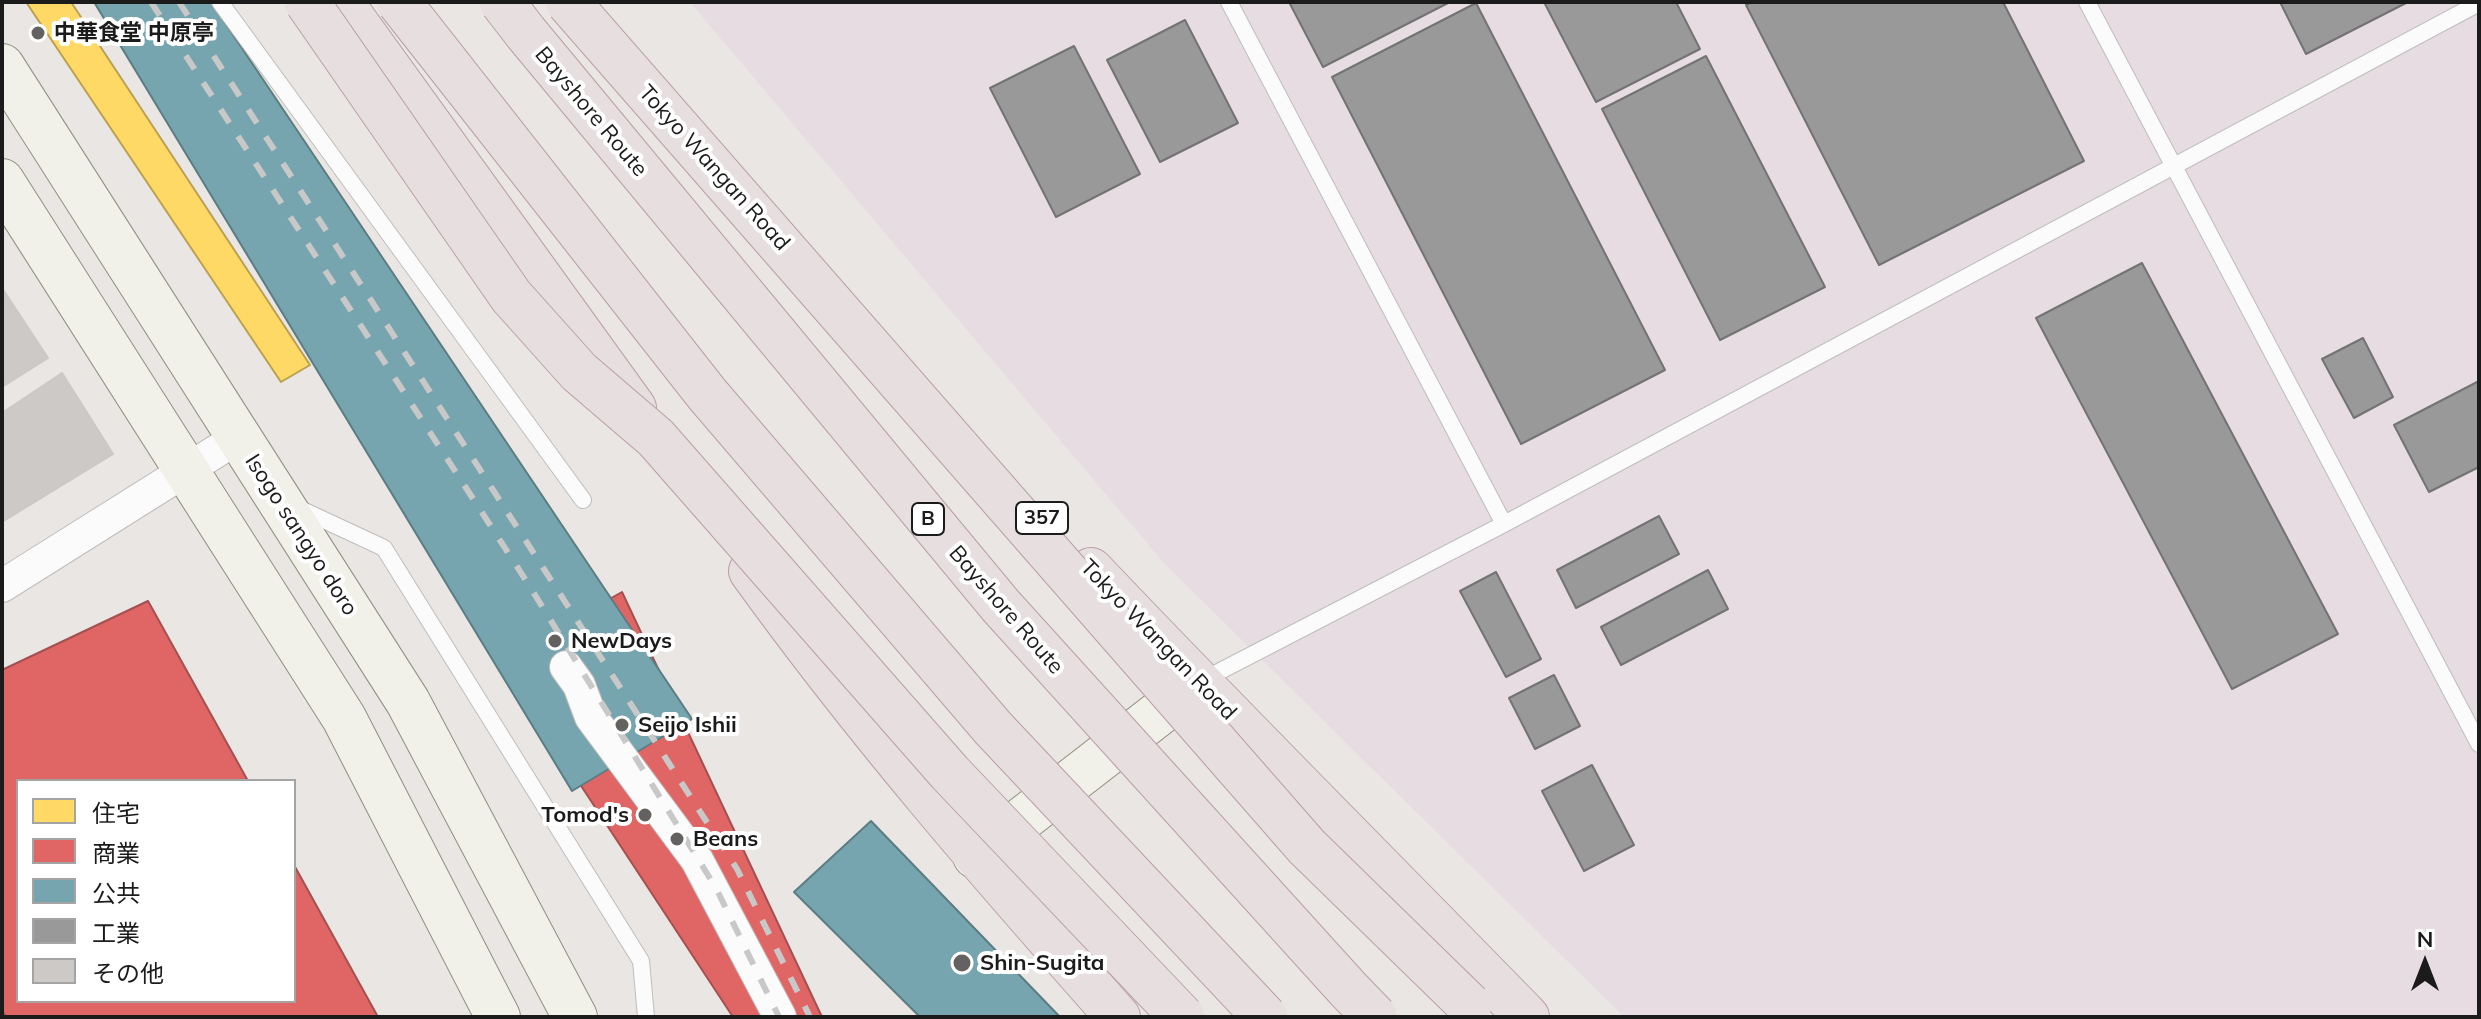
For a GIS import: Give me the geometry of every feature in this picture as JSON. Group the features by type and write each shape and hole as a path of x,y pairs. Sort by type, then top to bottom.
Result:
{"highway":[{"path":"307,2 511,296 579,372 650,433"},
{"path":"333,2 650,433 950,773 1182,1017"},
{"path":"341,2 783,616 975,856 1118,1017"},
{"path":"399,2 727,418 993,728 1265,1017"},
{"name":"Bayshore Route","path":"502,2 1001,606 1375,1017"},
{"path":"568,2 1307,847 1474,1011"},
{"name":"Tokyo Wangan Road","path":"578,2 654,107 1198,683 1359,843 1527,1017"}],"street":[{"name":"Isogo sangyo doro","path":"2,66 408,702 575,1017"},
{"path":"2,181 344,718 498,1017"},
{"path":"2,586 239,437"},
{"path":"566,667 579,685 591,717 697,860 780,1017"},
{"path":"975,856 1198,683"}],"lane":[{"path":"220,2 583,500"},
{"path":"1229,2 1504,524"},
{"path":"2087,2 2479,744"},
{"path":"1198,683 1504,524 2479,3"},
{"path":"278,499 384,548 641,961 646,1017"}],"shaded area":[{"path":"690,2 2479,2 2479,1017 1624,1017 1164,563"}],"building: 住宅":[{"path":"26,2 71,2 310,365 281,382"},
{"path":"296,949 335,1017 32,1017 30,1015 51,1003 296,1003"}],"building: 商業":[{"name":"Beans","path":"622,592 822,1017 733,1017 499,661"},
{"path":"148,601 247,779 16,779 16,1003 296,1003 296,869 378,1017 6,1017 2,1010 2,670"}],"building: 公共":[{"path":"94,2 211,2 692,719 572,791"},
{"path":"871,821 1060,1017 920,1017 794,892"}],"building: 工業":[{"path":"1289,2 1450,2 1323,67"},
{"path":"1544,2 1676,2 1700,49 1596,102"},
{"path":"1752,2 2003,2 2084,161 1879,265 1746,5"},
{"path":"2280,2 2408,2 2306,54"},
{"path":"1476,3 1665,370 1521,444 1332,77"},
{"path":"1185,20 1238,123 1160,162 1107,60"},
{"path":"1074,46 1140,174 1056,217 990,88"},
{"path":"1706,56 1825,287 1720,340 1602,109"},
{"path":"2142,263 2338,634 2232,689 2036,318"},
{"path":"2363,338 2393,397 2354,418 2322,359"},
{"path":"2479,381 2479,467 2429,492 2394,425"},
{"path":"1659,516 1679,554 1576,608 1557,570"},
{"path":"1708,570 1728,609 1621,665 1601,627"},
{"path":"1496,572 1541,659 1506,677 1460,591"},
{"path":"1554,675 1580,726 1535,749 1509,698"},
{"path":"1592,765 1634,845 1584,871 1542,791"}],"building: その他":[{"path":"2,288 48,358 2,387"},
{"path":"62,373 113,454 2,522 2,413"}],"railway":[{"path":"151,2 527,582 716,888 779,1017"},
{"path":"179,2 737,869 810,1017"}],"place":[{"name":"中華食堂 中原亭","path":"38,33"},
{"name":"NewDays","path":"555,641"},
{"name":"Seijo Ishii","path":"622,725"},
{"name":"Tomod's","path":"645,815"},
{"name":"Beans","path":"677,839"},
{"name":"Shin-Sugita","path":"962,963"}]}
